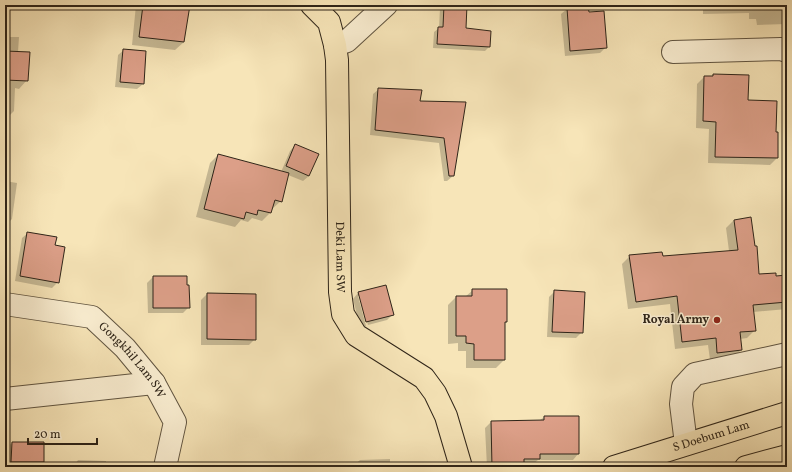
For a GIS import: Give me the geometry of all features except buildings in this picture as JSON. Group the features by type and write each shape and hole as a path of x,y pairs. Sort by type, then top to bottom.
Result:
{"main road":[{"name":"Deki Lam SW","path":"312,5 329,22 337,60 340,292 343,314 356,335 424,378 435,393 446,416 461,467"},
{"name":"S Doebum Lam","path":"614,467 787,413"},
{"path":"746,467 787,456"}],"street":[{"path":"335,45 347,41 386,5"},
{"path":"673,52 787,51"},
{"name":"Gongkhil Lam SW","path":"5,304 92,317 125,348 154,383 175,422 165,467"},
{"path":"686,444 681,404 683,387 695,374 787,354"},
{"path":"5,399 154,383"}],"place":[{"name":"Royal Army","path":"717,320"}]}
